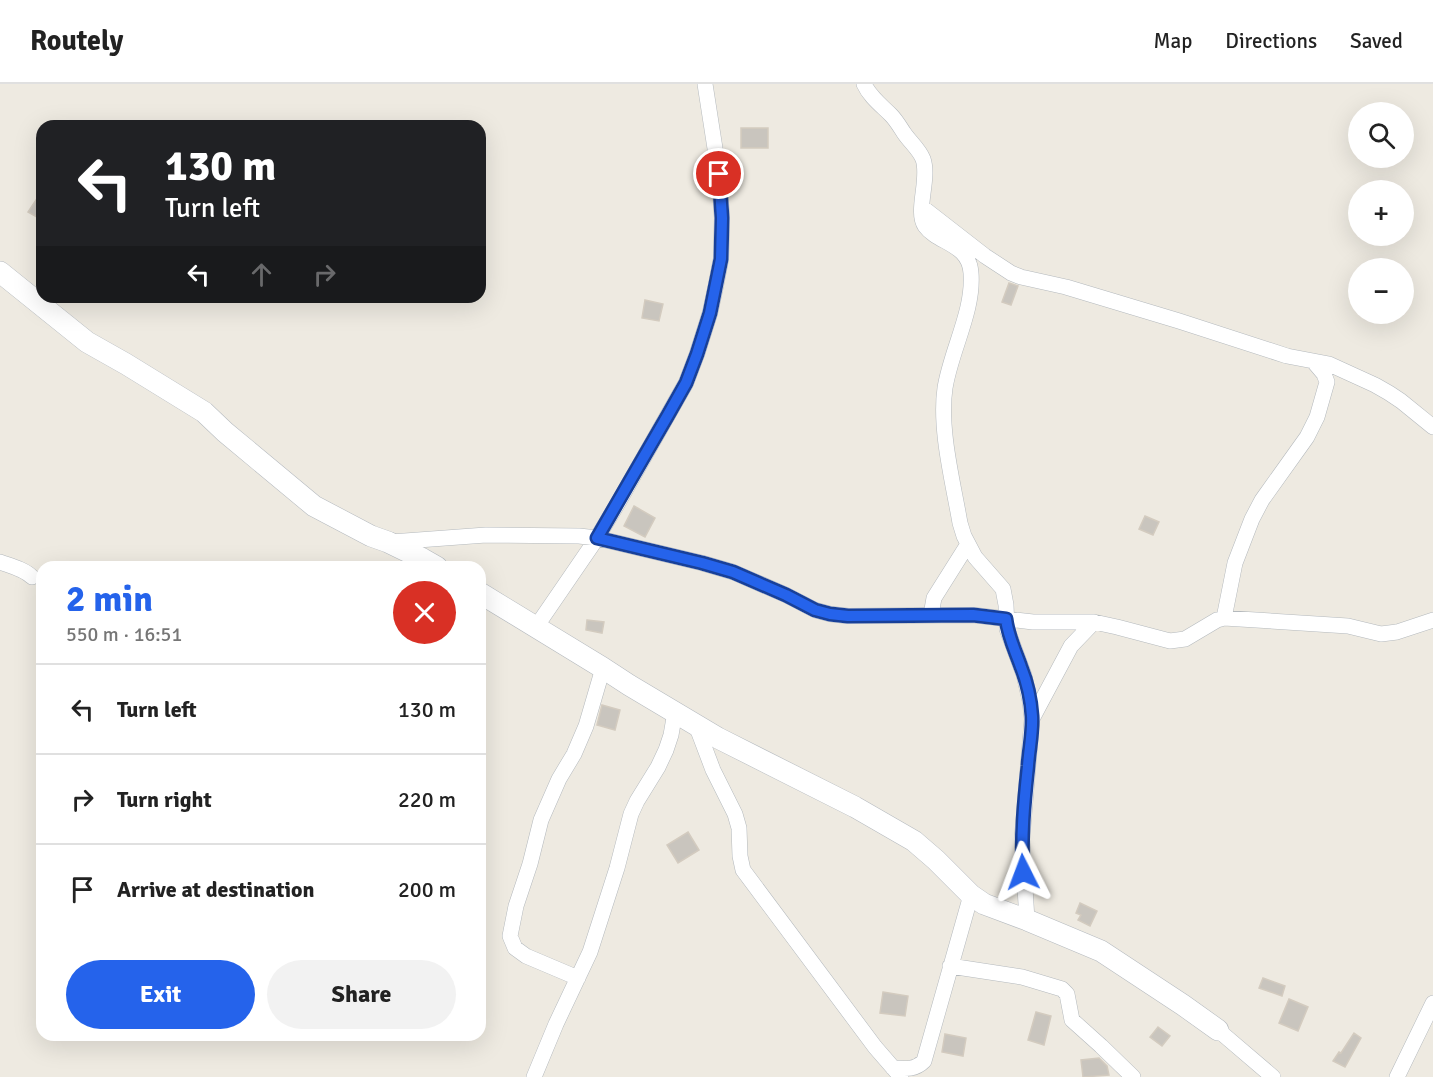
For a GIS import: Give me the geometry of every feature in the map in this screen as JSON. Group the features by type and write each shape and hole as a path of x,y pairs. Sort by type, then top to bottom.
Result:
{"street":[{"path":"536,627 597,538 686,383 697,354 712,304 721,259 722,218 719,174 705,84"},
{"path":"864,84 892,116 923,160 925,185 922,220 938,237 951,243 970,263 969,301 947,376 944,402 946,440 960,523 975,557 1003,589 1007,629 1024,675 1030,701 1032,719 1022,839 1027,920"},
{"path":"922,207 985,256 1021,278 1066,287 1287,356 1329,364 1401,401 1433,427"},
{"path":"0,272 36,301"},
{"path":"39,303 87,342 204,412 314,506 371,536 426,561"},
{"path":"1224,618 1235,563 1252,519 1262,500 1307,437 1317,417 1327,382 1324,374 1313,361"},
{"path":"388,542 486,535 597,538 733,572 815,610 830,614 848,616 973,615 1033,622 1094,622 1178,641 1224,618 1348,626 1381,634 1404,631 1433,620"},
{"path":"931,615 934,598 968,544"},
{"path":"0,562 32,577"},
{"path":"486,597 718,738 855,807 914,841 971,895 984,904 1101,951 1218,1030 1271,1076"},
{"path":"1032,719 1071,646 1094,622"},
{"path":"578,978 526,956 514,948 510,936 516,906 542,820 559,779 574,754 586,726 603,668"},
{"path":"534,1077 590,952 617,868 631,814 666,750 675,712"},
{"path":"696,725 713,770 735,814 739,828 743,870 875,1047 897,1072 919,1066 924,1061 971,895"},
{"path":"950,966 1022,977 1062,989 1067,993 1072,1020 1132,1077"},
{"path":"1397,1077 1433,1003"}],"building":[{"path":"741,128 768,128 768,148 741,148"},
{"path":"36,200 36,217 28,212"},
{"path":"1009,283 1018,286 1011,305 1002,302"},
{"path":"645,300 663,304 659,321 642,318"},
{"path":"634,506 655,518 645,537 624,526"},
{"path":"1145,516 1159,522 1153,535 1139,529"},
{"path":"587,620 604,622 602,633 586,630"},
{"path":"602,705 620,710 615,730 597,725"},
{"path":"688,832 699,850 678,863 667,845"},
{"path":"1080,903 1097,911 1090,926 1078,920 1081,915 1076,913"},
{"path":"1263,978 1285,986 1282,996 1259,988"},
{"path":"883,992 908,996 905,1016 880,1013"},
{"path":"1289,999 1308,1007 1298,1031 1279,1023"},
{"path":"1036,1012 1051,1016 1044,1045 1028,1040"},
{"path":"1158,1027 1170,1036 1162,1046 1150,1037"},
{"path":"1354,1033 1361,1038 1345,1067 1333,1061"},
{"path":"945,1034 966,1038 963,1056 942,1052"},
{"path":"1099,1058 1107,1066 1109,1075 1083,1077 1081,1060"}],"route":[{"path":"719,174 722,218 721,259 710,313 697,354 686,383 597,538 733,572 815,610 830,614 848,616 973,615 1006,619 1007,629 1024,675 1032,719 1022,822 1023,872"}]}
